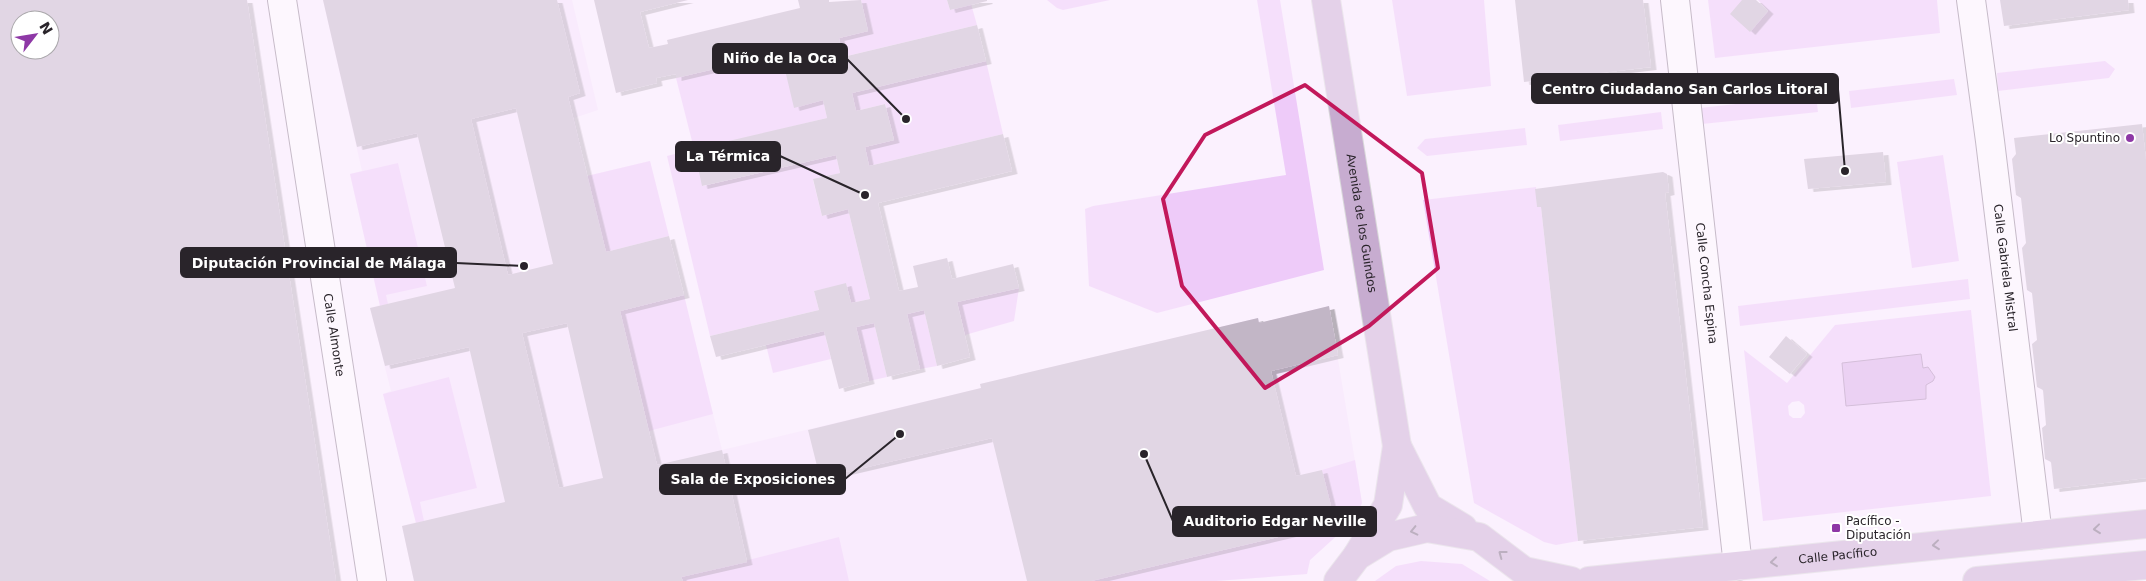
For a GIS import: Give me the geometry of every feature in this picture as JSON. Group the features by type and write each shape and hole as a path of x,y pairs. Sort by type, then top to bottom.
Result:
{"main road":[{"name":"Avenida de los Guindos","path":"1326,0 1397,446 1388,505 1357,556 1338,581"},
{"name":"Avenida de los Guindos","path":"1397,446 1428,507 1480,537 1526,576"},
{"name":"Calle Pacífico","path":"1589,581 2146,524"},
{"path":"1357,556 1388,537 1428,528 1480,537"},
{"path":"1977,581 2146,565"},
{"path":"1526,576 1571,581"}],"street":[{"name":"Calle Almonte","path":"282,0 372,581"},
{"name":"Calle Concha Espina","path":"1675,0 1738,566"},
{"name":"Calle Gabriela Mistral","path":"1970,0 1990,141 2038,535"}],"highlighted area":[{"path":"1305,85 1422,173 1438,268 1369,326 1265,388 1182,286 1163,199 1205,135"}],"shaded area":[{"path":"323,0 572,0 598,110 574,118 587,176 650,161 722,450 981,388 980,384 1258,318 1260,323 1329,306 1362,503 1354,520 1310,560 1307,574 1216,581 414,581 402,526 416,522 383,394 391,391 370,308 380,305 350,174 362,171"},
{"path":"861,0 947,0 950,10 971,4 977,25 843,57 839,38 868,31"},
{"path":"1047,0 1110,0 1063,10"},
{"path":"1257,0 1280,0 1324,270 1157,313 1089,286 1085,209 1093,206 1286,175"},
{"path":"1392,0 1484,0 1491,86 1407,96"},
{"path":"1708,0 1742,0 1750,31 1768,11 1758,0 1937,0 1940,33 1715,58"},
{"path":"811,46 815,63 794,107 823,100 827,118 694,150 703,186 836,155 840,173 813,180 822,216 848,209 870,299 851,303 846,284 814,291 819,310 710,336 667,156 694,149 676,78"},
{"path":"986,61 1003,134 869,166 865,147 894,140 885,104 856,111 852,93"},
{"path":"2105,61 2115,69 2109,78 1998,91 1997,73"},
{"path":"1954,79 1957,95 1851,108 1849,91"},
{"path":"1816,95 1818,112 1702,124 1700,108"},
{"path":"1661,112 1663,129 1560,141 1558,125"},
{"path":"1525,128 1527,145 1427,156 1417,148 1425,139"},
{"path":"1943,155 1959,261 1912,268 1897,162"},
{"path":"650,161 669,236 606,252 587,176"},
{"path":"398,163 427,286 386,295 388,304 380,306 350,174"},
{"path":"1536,187 1537,207 1541,207 1578,541 1556,545 1544,542 1474,503 1423,200"},
{"path":"1968,279 1970,299 1740,326 1738,306"},
{"path":"1019,288 1014,321 965,335 957,302"},
{"path":"684,295 713,414 649,431 620,311"},
{"path":"924,310 937,366 920,369 907,314"},
{"path":"1971,310 1991,496 1763,521 1744,350 1787,383 1835,325","holes":["1921,354 1923,368 1843,363","1799,401 1804,405 1805,413 1801,418 1793,418 1789,415 1788,406 1792,402"]},
{"path":"874,323 887,377 869,381 856,327"},
{"path":"824,331 831,359 773,373 766,345"},
{"path":"1921,354 1923,368 1928,367 1935,377 1933,381 1926,385 1926,399 1846,406 1842,363"},
{"path":"449,377 477,488 420,502 424,521 416,523 383,394"},
{"path":"1355,460 1362,503 1354,520 1310,560 1307,574 1216,581 1091,581 1308,530 1307,525 1333,518 1322,470"},
{"path":"839,537 849,581 683,581 681,577"},
{"path":"1421,561 1462,564 1490,581 1375,581 1396,566"}],"building":[{"path":"0,0 247,0 336,581 0,581"},
{"path":"323,0 557,0 580,93 568,97 606,252 669,236 684,295 620,311 657,465 722,450 747,562 681,577 683,581 414,581 402,526 505,502 469,347 385,366 370,308 455,288 417,133 357,147","holes":["516,108 553,264 508,275 471,119","567,323 603,478 559,488 522,333"]},
{"path":"594,0 688,0 640,12 649,48 668,44 667,40 800,8 798,0 829,0 829,2 861,0 868,31 839,38 843,57 977,25 986,61 852,93 856,111 885,104 894,140 865,147 869,166 1003,134 1012,171 878,203 899,291 918,287 913,266 947,258 952,279 1013,264 1019,288 957,302 970,357 937,366 924,310 907,314 920,369 887,377 874,323 856,327 869,381 839,389 824,331 716,357 710,336 819,310 814,291 846,283 851,303 870,299 848,209 822,216 813,179 840,173 836,155 702,186 694,149 827,118 823,100 794,108 785,70 815,63 811,46 676,78 676,74 656,78 657,83 616,93"},
{"path":"947,0 987,0 987,1 950,10"},
{"path":"1515,0 1643,0 1651,67 1524,82"},
{"path":"1742,0 1756,0 1768,11 1750,32 1730,14"},
{"path":"2000,0 2128,0 2129,10 2004,26"},
{"path":"2142,124 2146,160 2146,478 2054,489 2051,462 2045,459 2042,428 2046,425 2043,390 2037,387 2032,344 2037,340 2032,293 2027,290 2022,248 2026,243 2021,198 2016,195 2012,159 2016,154 2014,138"},
{"path":"1883,152 1886,182 1808,189 1804,159"},
{"path":"1663,172 1667,174 1669,192 1665,193 1703,527 1578,541 1541,207 1537,207 1535,189"},
{"path":"1329,306 1338,355 1271,371 1296,476 1322,470 1334,518 1307,525 1308,530 1091,581 1027,581 992,438 820,478 808,430 981,388 980,384 1258,318 1259,323"},
{"path":"1786,336 1807,354 1790,374 1769,357"}],"place":[{"name":"Niño de la Oca","path":"906,119"},
{"name":"Lo Spuntino","path":"2130,138"},
{"name":"Centro Ciudadano San Carlos Litoral","path":"1845,171"},
{"name":"La Térmica","path":"865,195"},
{"name":"Diputación Provincial de Málaga","path":"524,266"},
{"name":"Sala de Exposiciones","path":"900,434"},
{"name":"Auditorio Edgar Neville","path":"1144,454"},
{"name":"Pacífico - Diputación","path":"1836,528"}]}
